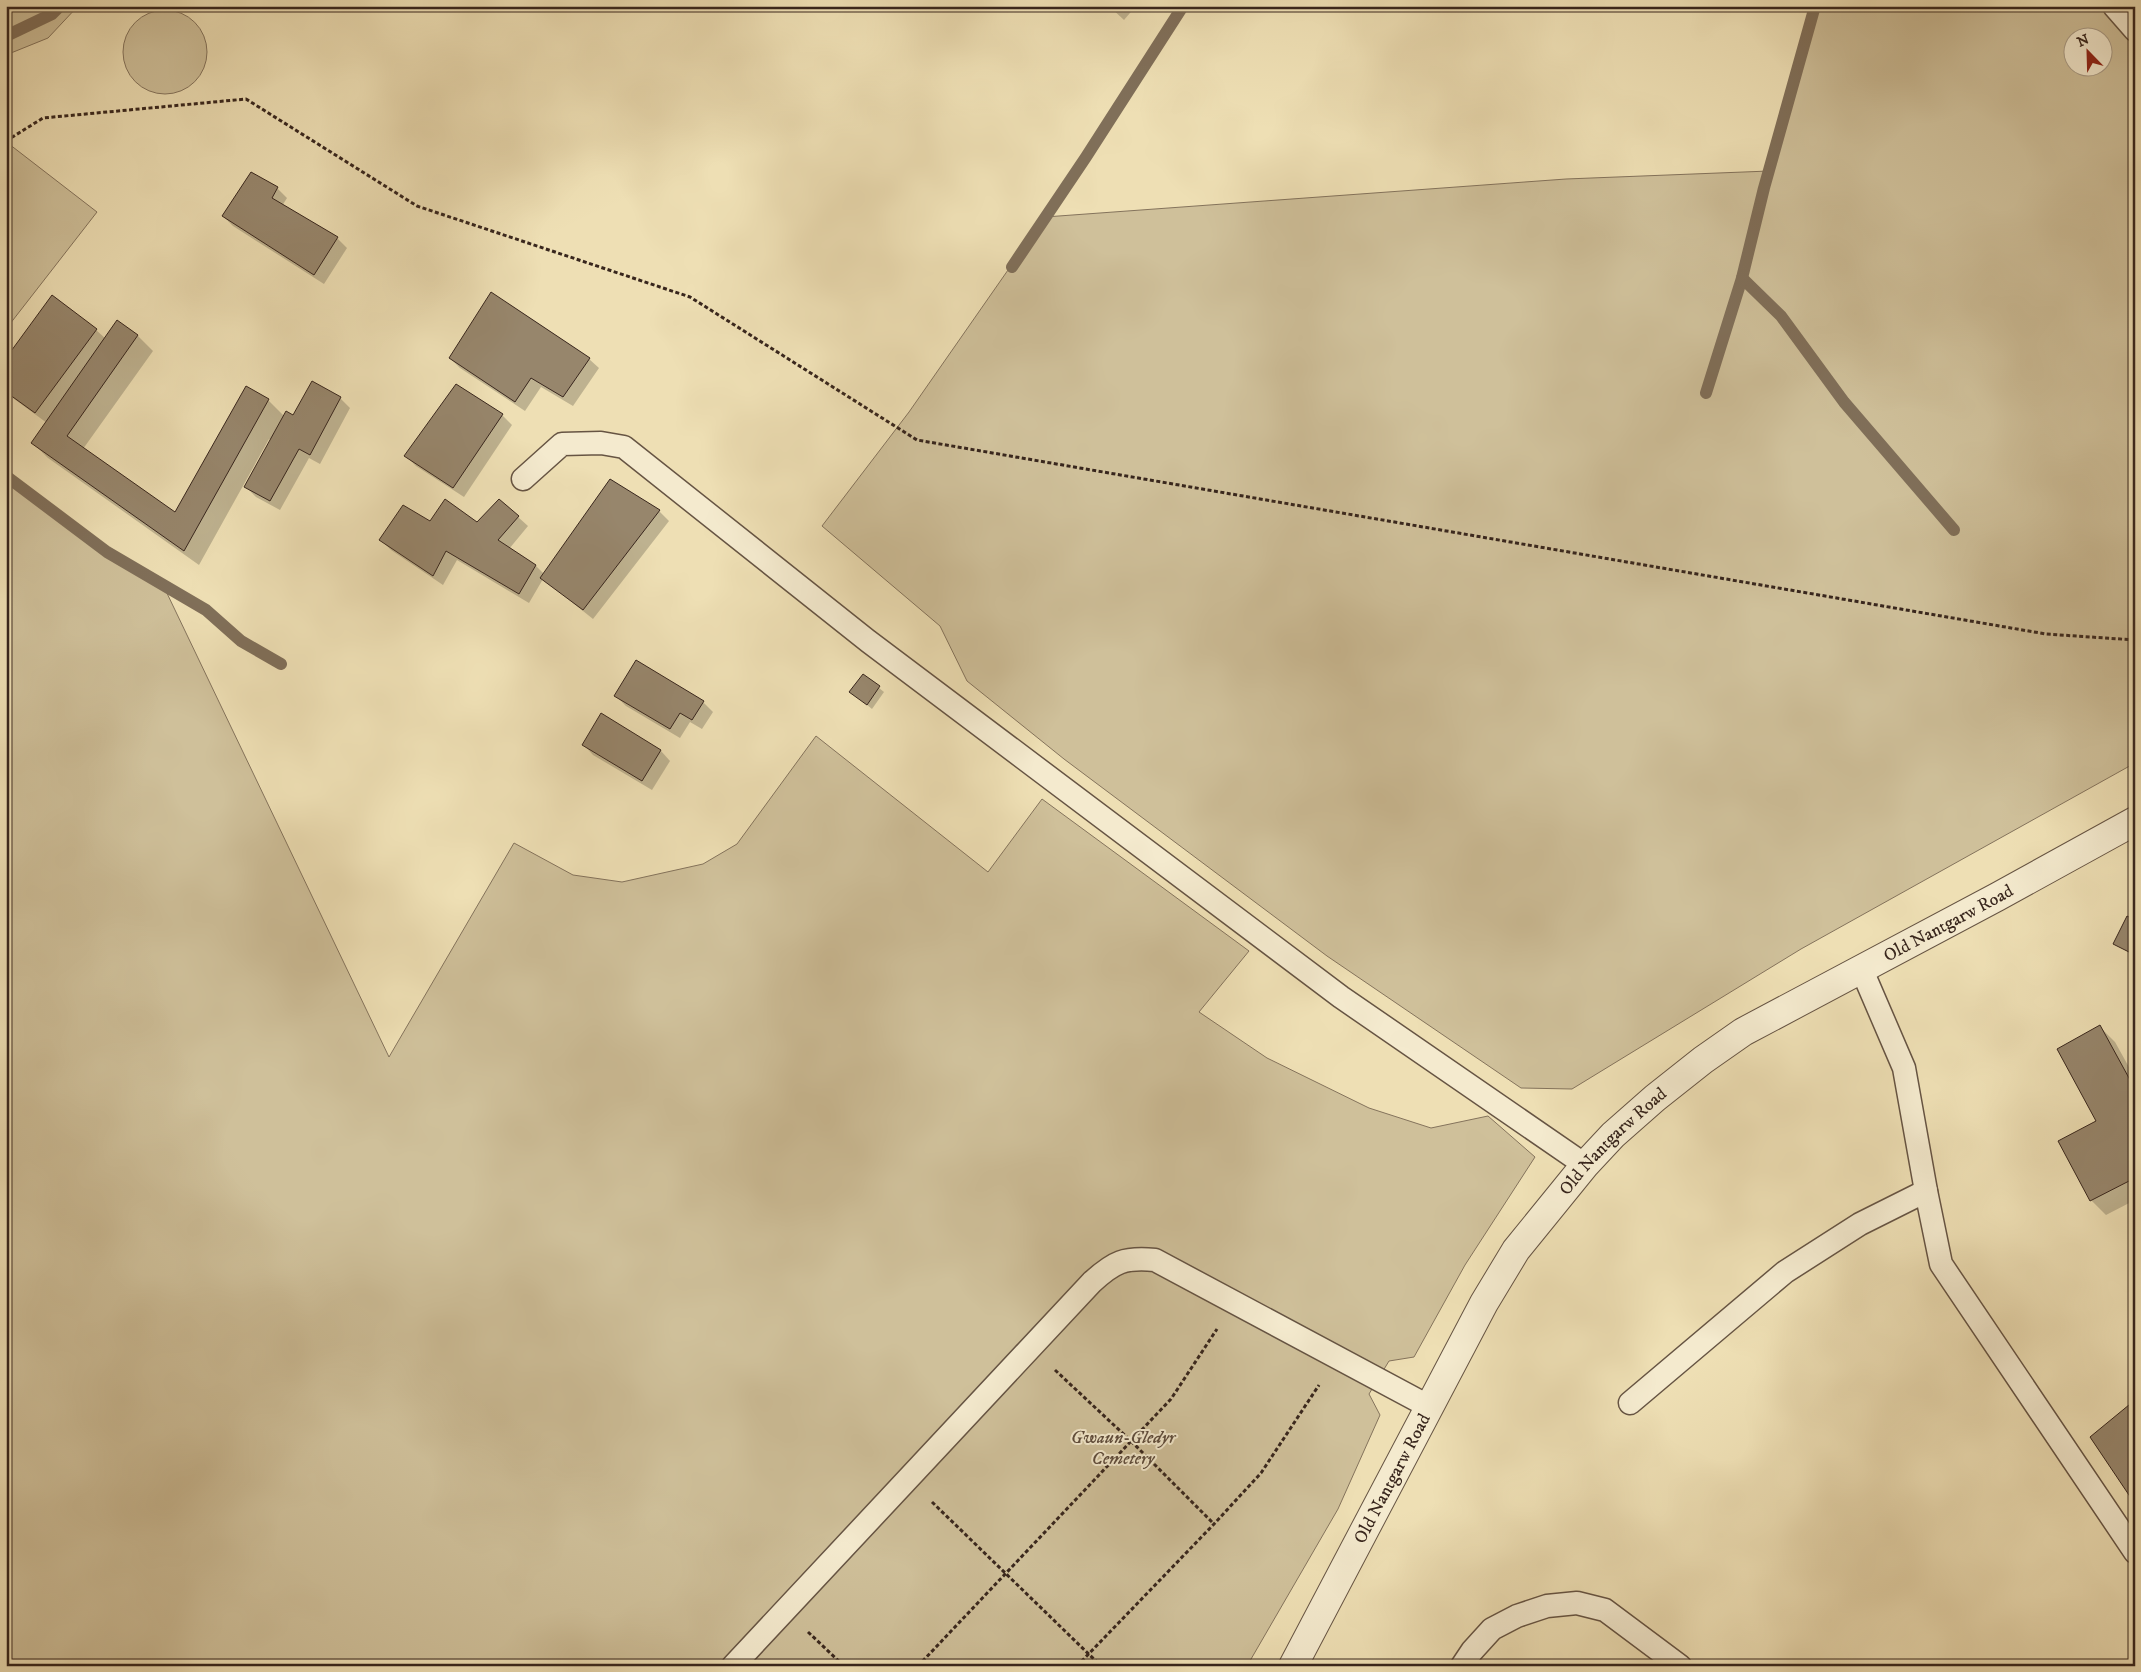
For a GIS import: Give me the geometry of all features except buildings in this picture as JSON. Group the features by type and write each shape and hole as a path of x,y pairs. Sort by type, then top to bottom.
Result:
{"street":[{"name":"Old Nantgarw Road","path":"1293,1666 1428,1406 1484,1303 1516,1250 1585,1165 1634,1116 1703,1060 1743,1032 1997,897 2135,821"}],"lane":[{"path":"2114,6 2135,30"},
{"path":"523,479 562,444 601,443 624,447 868,641 1341,997 1585,1165"},
{"path":"1861,968 1904,1068 1941,1264 2135,1552"},
{"path":"1630,1402 1785,1272 1860,1224 1926,1191"},
{"path":"733,1666 1092,1282 1109,1266 1120,1261 1136,1258 1154,1260 1337,1355 1428,1406"},
{"path":"1462,1666 1472,1651 1492,1629 1508,1620 1547,1606 1577,1603 1605,1610 1680,1666"}],"path":[{"path":"6,140 43,118 246,99 417,206 690,297 917,440 2046,634 2135,640"},
{"path":"918,1666 1004,1573 1132,1442 1171,1399 1211,1339 1232,1301"},
{"path":"1030,1347 1132,1442 1214,1524"},
{"path":"1077,1666 1261,1473 1293,1427 1337,1355"},
{"path":"908,1479 1101,1666"},
{"path":"786,1610 844,1666"}],"green space":[{"path":"6,6 78,6 48,38 6,55"},
{"path":"1815,6 2126,6 2135,40 2135,763 1801,949 1572,1089 1521,1088 1327,956 1064,759 967,681 940,626 822,526 909,412 1045,217 1566,179 1769,171"},
{"path":"165,10 181,13 195,22 204,36 207,52 204,68 195,82 181,91 165,94 149,91 135,82 126,68 123,52 126,36 135,22 149,13"},
{"path":"9,144 97,212 6,329 6,148"},
{"name":"Gwaun-Gledyr Cemetery","path":"6,476 106,552 164,587 389,1057 514,843 573,875 622,882 703,864 737,844 816,736 988,872 1042,799 1249,951 1199,1012 1267,1058 1369,1108 1431,1128 1488,1116 1535,1157 1465,1265 1414,1357 1389,1361 1369,1394 1380,1415 1338,1509 1247,1666 6,1666"}],"waterway":[{"path":"6,36 52,14 60,6"},
{"path":"1012,267 1086,157 1183,6"},
{"path":"1706,393 1742,278 1764,188 1815,6"},
{"path":"1742,278 1781,316 1844,402 1954,530"},
{"path":"6,476 107,552 206,610 241,641 281,664"}]}
